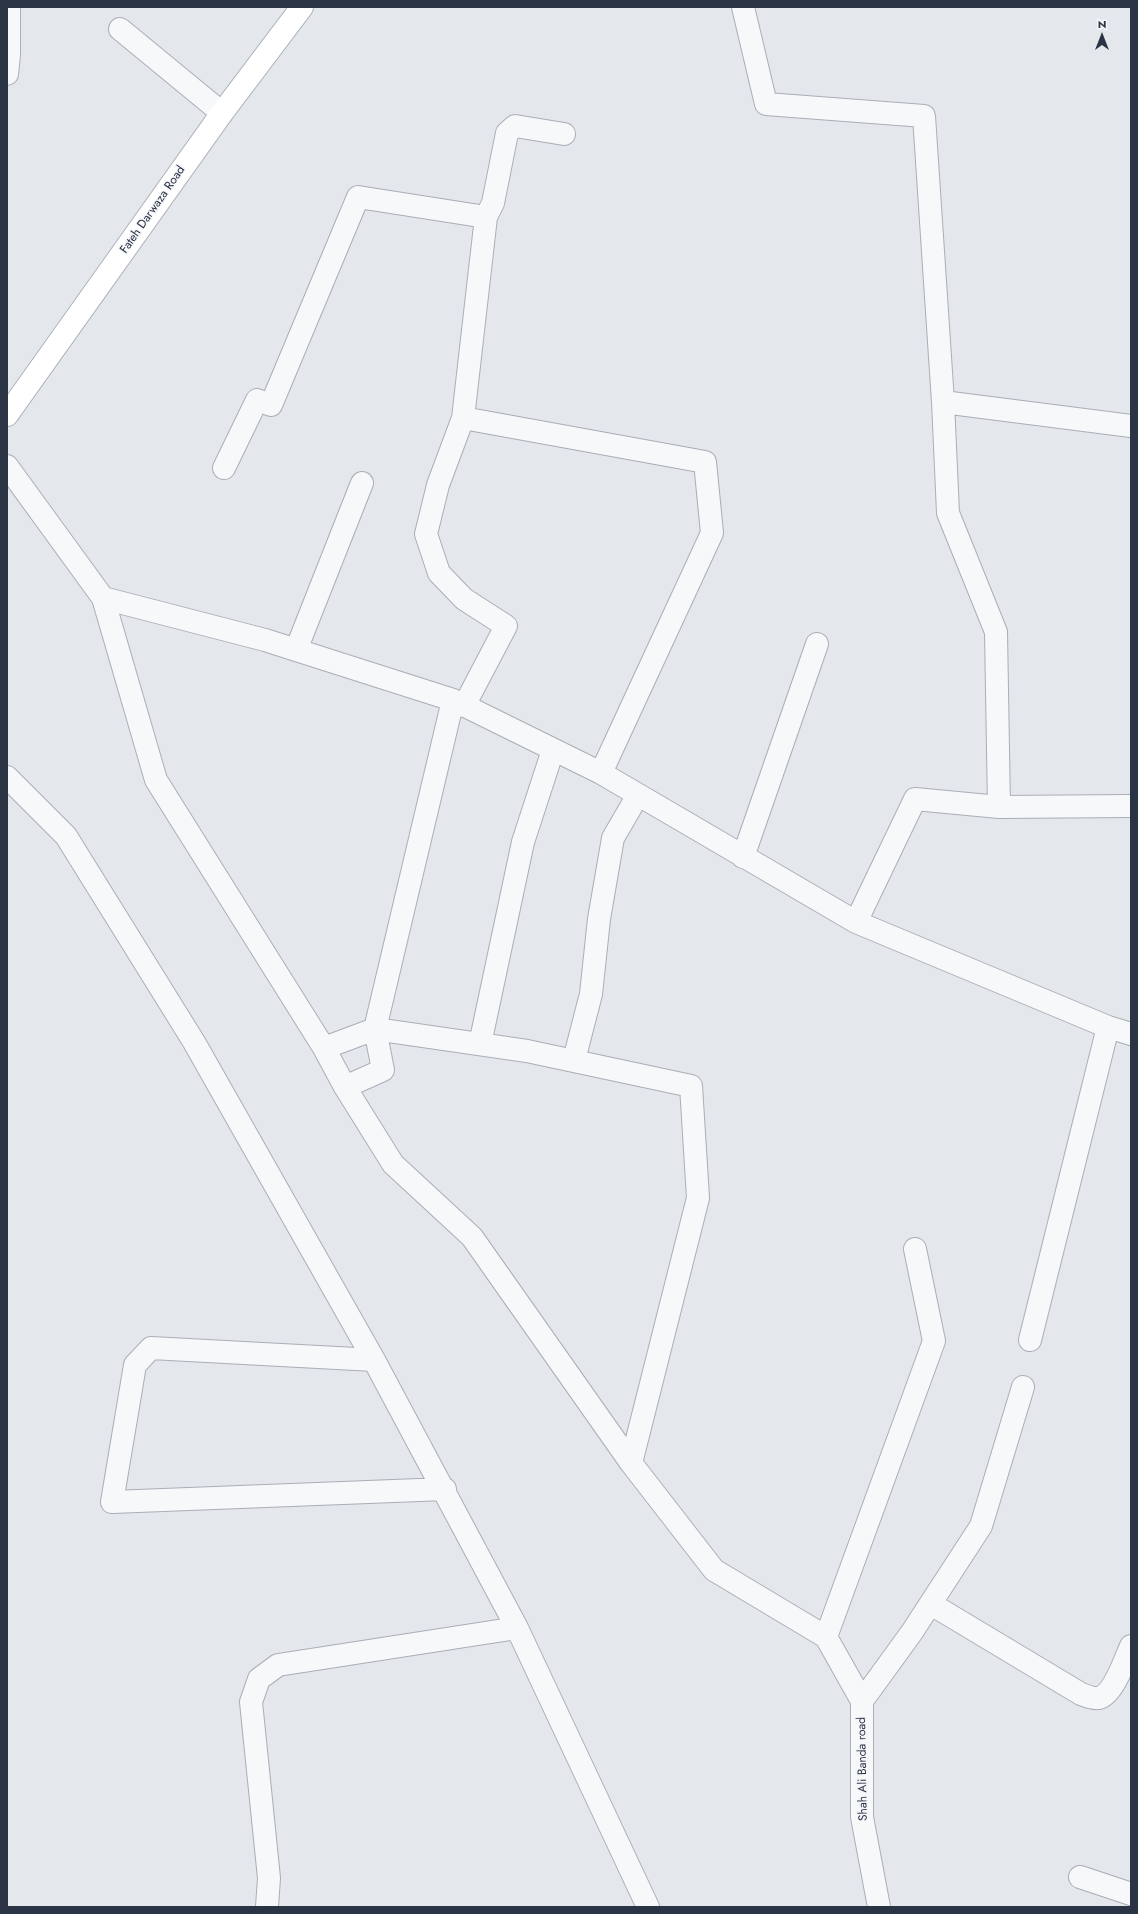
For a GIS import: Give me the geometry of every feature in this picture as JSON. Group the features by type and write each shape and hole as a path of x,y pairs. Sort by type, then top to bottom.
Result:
{"main road":[{"name":"Fateh Darwaza Road","path":"7,415 222,113 302,7"}],"street":[{"path":"7,74 9,7"},
{"path":"743,7 766,104 924,116 943,402 948,513 996,632 999,807"},
{"path":"120,29 222,113"},
{"path":"345,1087 383,1070 376,1029 459,703 506,626 464,599 438,573 426,534 438,485 463,418 486,216 493,203 507,133 514,126 564,134"},
{"path":"224,468 257,400 271,405 358,197 486,216"},
{"path":"943,402 1131,426"},
{"path":"463,418 705,462 712,533 601,773"},
{"path":"7,466 103,598 156,780 324,1048 345,1087 393,1164 472,1237 631,1463 714,1570 826,1637 862,1702 931,1604 981,1526 1024,1387"},
{"path":"296,650 362,483"},
{"path":"103,598 296,650 459,703 601,773 856,922 1108,1027 1131,1034"},
{"path":"743,857 817,644"},
{"path":"480,1044 523,842 553,750"},
{"path":"7,777 66,836 194,1042 374,1360 518,1628 648,1907"},
{"path":"574,1060 592,994 599,919 613,838 638,795"},
{"path":"856,922 915,799 999,807 1131,806"},
{"path":"1030,1340 1108,1027"},
{"path":"324,1048 376,1029 527,1050 691,1086 698,1198 631,1463"},
{"path":"826,1637 934,1341 915,1248"},
{"path":"374,1360 150,1348 135,1365 112,1502 444,1489"},
{"path":"931,1604 1090,1698 1099,1698 1112,1688 1131,1646"},
{"path":"266,1907 269,1878 251,1702 259,1679 278,1665 518,1628"},
{"name":"Shah Ali Banda road","path":"862,1702 862,1817 880,1907"},
{"path":"1080,1877 1131,1894"}]}
